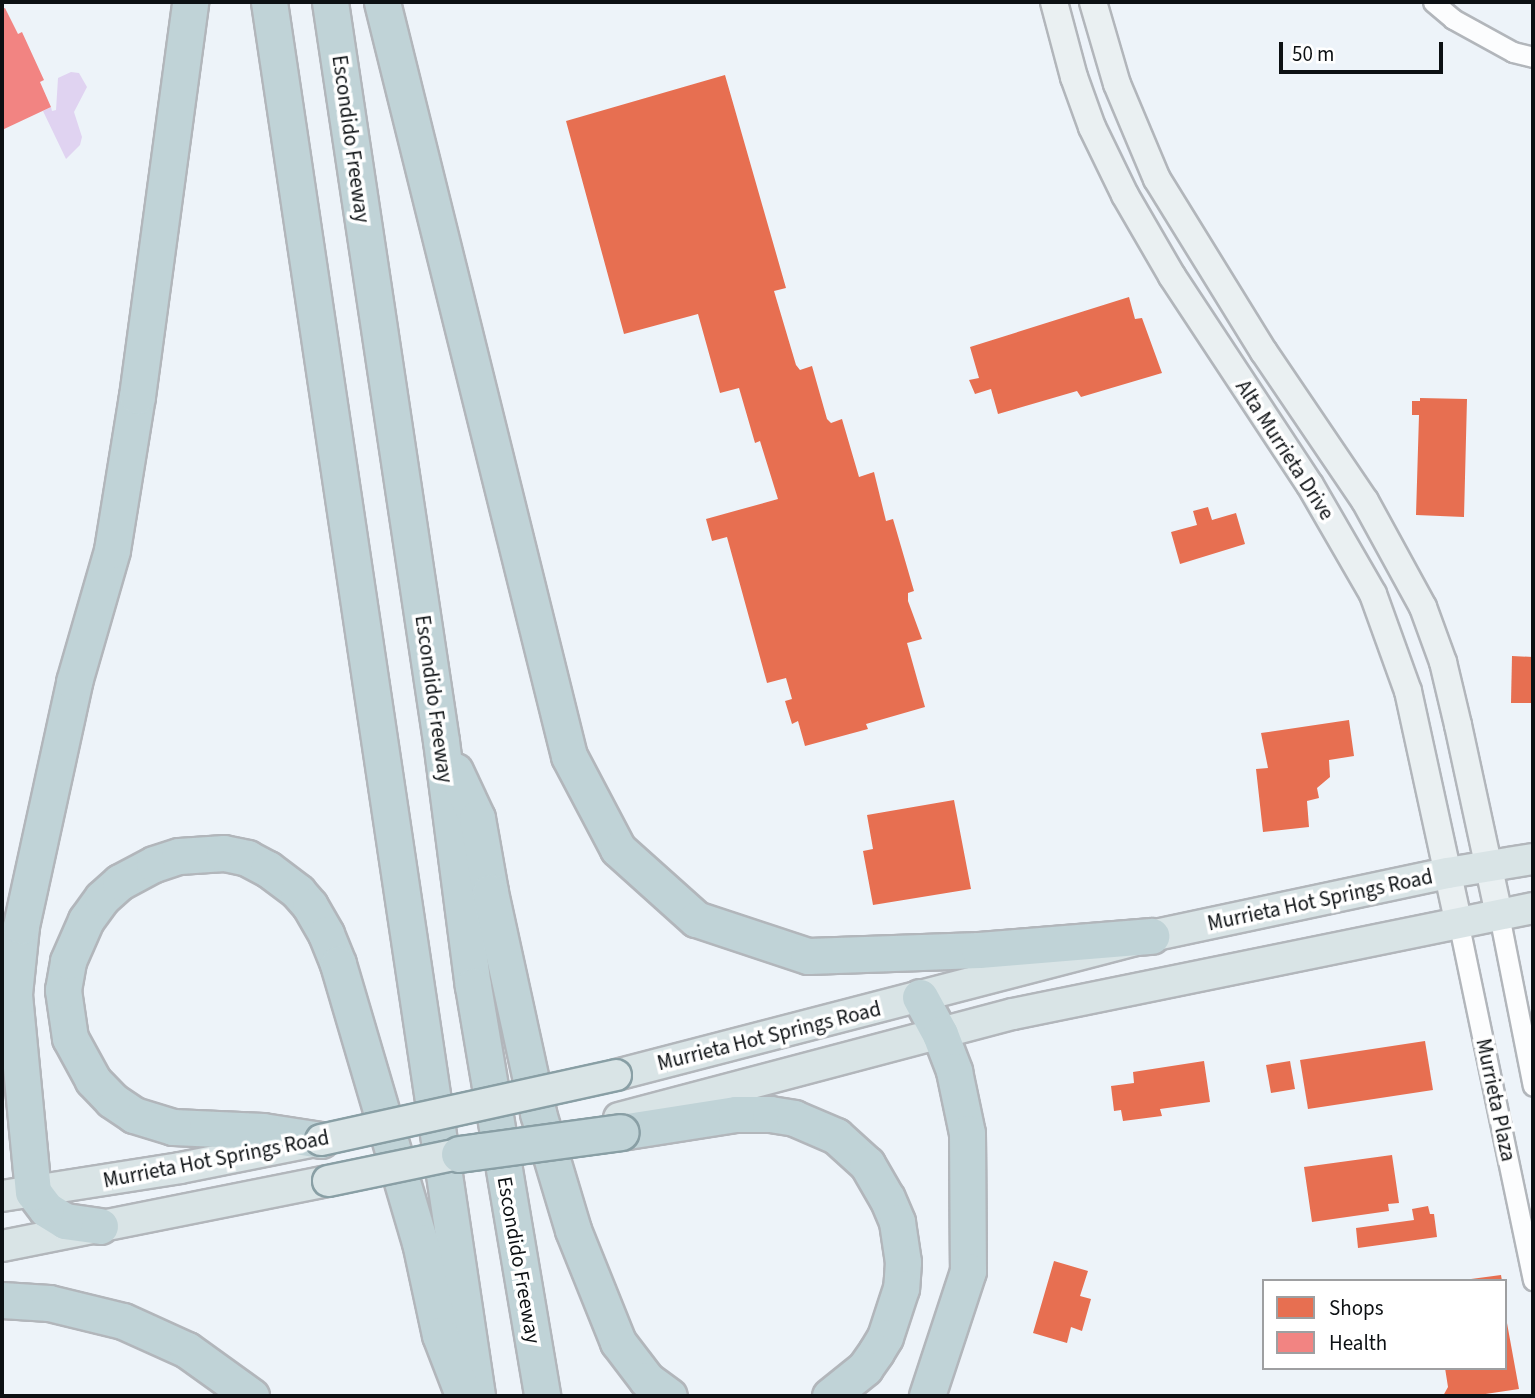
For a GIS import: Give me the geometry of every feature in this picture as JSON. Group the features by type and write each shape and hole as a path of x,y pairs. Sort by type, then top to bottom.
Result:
{"highway":[{"path":"100,1226 65,1221 17,1194 14,994 21,926 74,682 112,550 137,396 190,2"},
{"path":"269,2 477,1396"},
{"name":"Escondido Freeway","path":"330,2 441,741 473,986 542,1396"},
{"path":"382,2 569,756 618,849 696,919 808,956 979,950 1151,936"},
{"path":"441,741 477,818 532,1087 573,1230 618,1342 647,1380 669,1396"},
{"path":"321,1140 263,1131 173,1128 134,1115 112,1100 93,1080 70,1038 63,990 68,961 86,920 102,898 120,882 154,864 179,856 224,853 247,858 268,869 298,892 310,906 326,934 338,964 416,1230 440,1335 464,1396"},
{"path":"920,997 940,1034 954,1071 967,1133 968,1271 927,1396"},
{"path":"458,1154 620,1125 736,1114 770,1114 794,1118 836,1136 867,1164 887,1198 897,1222 903,1262 901,1288 886,1336 865,1368 830,1396"},
{"path":"2,1300 49,1303 123,1321 187,1350 251,1396"}],"main road":[{"name":"Murrieta Hot Springs Road","path":"17,1194 321,1140 616,1075 1151,936 1448,873 1533,859"},
{"name":"Murrieta Hot Springs Road","path":"620,1125 1013,1014 1458,921 1533,908"},
{"name":"Murrieta Hot Springs Road","path":"2,1246 458,1154"}],"street":[{"name":"Alta Murrieta Drive","path":"1054,2 1087,114 1125,195 1172,276 1310,485 1373,594 1408,691 1458,921"},
{"name":"Alta Murrieta Drive","path":"1093,2 1107,54 1130,117 1177,216 1365,501 1423,607 1443,662 1499,915"},
{"path":"1433,2 1453,19 1513,52 1533,57"},
{"path":"1453,19 1464,2"},
{"name":"Murrieta Plaza","path":"1499,915 1533,1086"},
{"name":"Murrieta Plaza","path":"1458,921 1533,1280"}],"shaded area":[{"path":"71,72 79,73 87,87 74,112 82,137 80,145 66,159 43,111 51,107 52,111 56,110 58,78"}],"building: Shops":[{"path":"725,75 786,288 774,291 796,365 800,370 812,366 827,419 831,423 842,419 859,477 874,472 886,521 893,519 914,591 908,593 908,601 922,639 907,643 925,707 866,724 868,729 805,746 798,721 792,724 785,701 792,699 786,678 767,683 727,537 712,541 706,519 778,499 760,441 755,443 739,388 720,393 698,314 624,334 566,121"},
{"path":"1129,297 1135,319 1142,318 1162,373 1081,397 1077,391 998,414 991,389 975,394 969,380 979,378 970,347"},
{"path":"1420,398 1467,399 1464,517 1416,515 1419,415 1412,415 1412,401 1420,401"},
{"path":"1208,507 1212,520 1236,513 1245,544 1180,564 1171,532 1197,525 1193,511"},
{"path":"1512,656 1533,657 1533,703 1511,703"},
{"path":"1349,720 1354,756 1329,760 1330,777 1317,788 1319,798 1307,801 1309,827 1263,832 1256,769 1268,768 1261,733"},
{"path":"954,800 971,889 873,905 863,851 873,849 867,815"},
{"path":"1425,1041 1433,1090 1308,1109 1300,1060"},
{"path":"1204,1061 1210,1102 1160,1109 1162,1116 1123,1121 1121,1110 1114,1111 1111,1086 1134,1083 1133,1072"},
{"path":"1290,1061 1295,1089 1271,1093 1266,1065"},
{"path":"1392,1155 1399,1203 1388,1204 1389,1211 1312,1222 1304,1167"},
{"path":"1428,1206 1430,1214 1434,1214 1437,1237 1358,1248 1356,1228 1414,1220 1412,1209"},
{"path":"1054,1261 1088,1271 1080,1296 1091,1299 1082,1331 1071,1327 1067,1343 1033,1333"},
{"path":"1501,1275 1502,1279 1471,1279"},
{"path":"1507,1323 1519,1389 1472,1396 1443,1396 1448,1387 1445,1370 1507,1370"}],"building: Health":[{"path":"5,8 18,34 22,32 44,80 40,82 51,107 2,130 2,9"}]}
